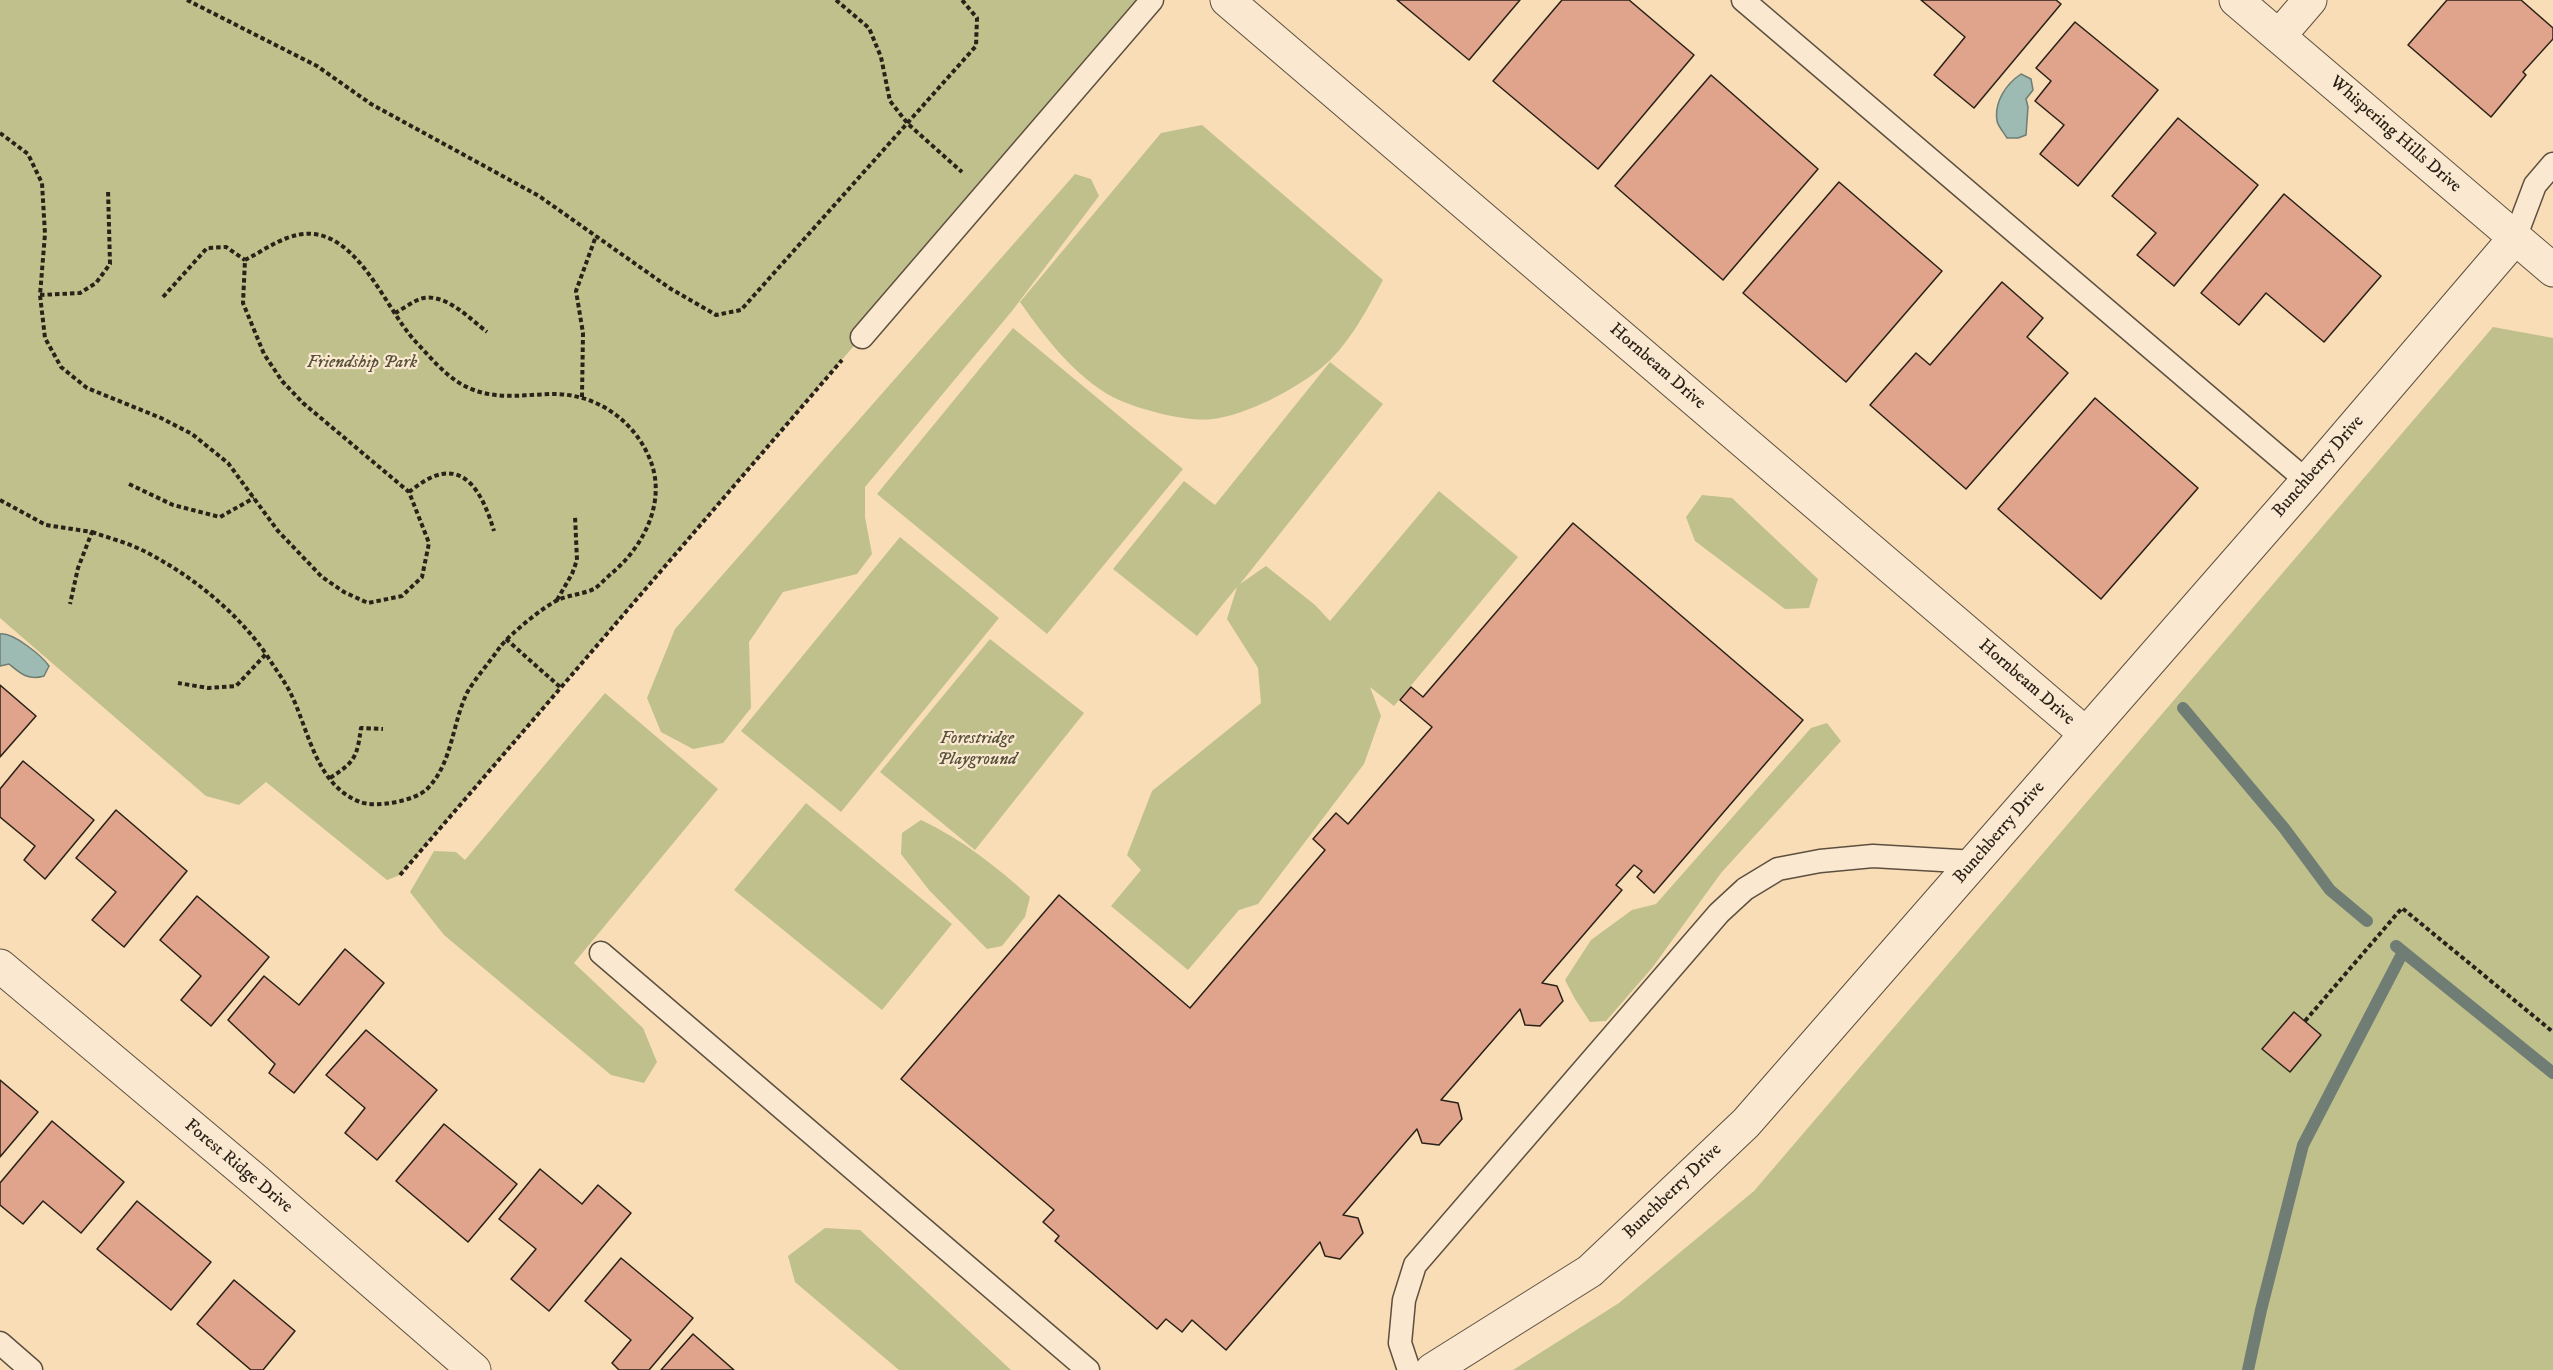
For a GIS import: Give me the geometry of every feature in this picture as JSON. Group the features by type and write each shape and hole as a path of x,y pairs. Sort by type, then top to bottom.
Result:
{"street":[{"name":"Hornbeam Drive","path":"1227,0 2086,734"},
{"name":"Whispering Hills Drive","path":"2236,0 2553,270"},
{"path":"2279,36 2310,0"},
{"name":"Bunchberry Drive","path":"1432,1370 1590,1271 1746,1123 1976,862 2515,238"},
{"name":"Forest Ridge Drive","path":"0,966 256,1181 474,1370"}],"lane":[{"path":"862,337 1152,0"},
{"path":"1743,0 2307,481"},
{"path":"2515,238 2535,185 2553,164"},
{"path":"1409,1370 1400,1343 1404,1300 1415,1264 1719,913 1745,890 1778,869 1820,861 1873,856 1976,862"},
{"path":"601,953 1088,1370"},
{"path":"0,1342 31,1370"}],"path":[{"path":"187,0 317,66 371,104 539,196 671,289 716,315 741,310 976,46 978,18 962,0"},
{"path":"836,0 869,28 881,57 890,101 908,124 985,193"},
{"path":"0,133 28,154 42,183 45,234 40,295 45,338 61,367 87,388 161,418 192,434 228,463 278,531 322,577 344,592 368,603 402,596 422,577 429,543 409,492 303,403 282,381 264,354 243,303 245,260"},
{"path":"40,295 80,293 96,283 110,264 108,189"},
{"path":"0,500 46,525 92,532 142,550 187,576 250,632 266,654 290,692 316,760 340,789 360,802 383,805 426,791 441,771 468,692 506,639 557,600 594,589 628,559 647,531 656,496 650,459 634,433 611,410 582,397 559,394 499,396 473,390 450,378 411,336 357,258 333,240 312,235 289,237 245,260"},
{"path":"582,397 583,333 576,291 596,237"},
{"path":"163,297 207,248 226,247 245,260"},
{"path":"395,313 422,298 437,299 454,306 487,332"},
{"path":"400,876 862,337"},
{"path":"409,492 442,474 458,476 472,484 487,507 494,531"},
{"path":"129,484 173,505 220,517 254,498"},
{"path":"557,600 573,574 577,560 575,516"},
{"path":"70,604 78,568 92,532"},
{"path":"506,639 560,687"},
{"path":"178,684 208,688 236,686 266,654"},
{"path":"330,778 348,766 358,755 361,728 383,729"},
{"path":"2305,1022 2402,908 2553,1032"}],"green space":[{"name":"Friendship Park","path":"0,0 1143,0 985,193 400,875 387,880 266,782 239,805 206,796 0,618"},
{"path":"1202,125 1383,280 1348,340 1320,369 1297,385 1255,407 1226,417 1202,420 1157,413 1114,398 1104,392 1068,362 1020,302 1161,133"},
{"path":"1075,174 1091,179 1099,196 1012,311 865,487 865,517 872,554 857,574 783,592 749,642 751,708 723,743 693,749 661,732 647,698 675,629"},
{"path":"2493,327 2553,338 2553,1370 1513,1370 1619,1303 1754,1191"},
{"path":"1013,328 1183,469 1047,634 877,494"},
{"path":"1330,362 1383,404 1240,584 1266,566 1315,605 1330,621 1439,491 1518,557 1394,706 1370,687 1381,716 1364,764 1258,904 1239,910 1188,970 1111,906 1141,870 1127,855 1152,791 1261,703 1258,668 1227,619 1237,587 1197,636 1113,569 1184,481 1215,505"},
{"path":"1702,495 1732,498 1818,579 1809,608 1785,609 1695,541 1686,517"},
{"path":"900,537 999,618 841,812 741,731"},
{"name":"Forestridge Playground","path":"990,639 1084,713 975,850 880,772"},
{"path":"605,693 718,789 574,963 643,1028 657,1062 644,1083 611,1075 444,935 410,892 434,851 456,852 465,860"},
{"path":"1827,723 1841,741 1721,873 1652,968 1606,1021 1590,1022 1565,980 1591,940 1632,910 1656,904 1811,728"},
{"path":"806,803 952,924 882,1010 734,890"},
{"path":"921,820 950,835 978,854 1030,897 1025,917 1002,946 987,949 929,890 901,854 902,833"},
{"path":"825,1228 860,1230 1011,1370 899,1370 795,1282 788,1256"}],"water":[{"path":"2021,74 2031,79 2033,90 2026,99 2028,107 2026,135 2007,138 1998,123 1997,107 2006,88"},
{"path":"0,634 12,637 40,656 49,666 44,676 33,678 9,664 0,666"}],"building":[{"path":"1397,0 1520,0 1469,60"},
{"path":"1562,0 1629,0 1694,55 1598,169 1493,81"},
{"path":"1921,0 2056,0 2061,4 1974,108 1934,75 1965,37"},
{"path":"2447,0 2521,0 2553,28 2553,39 2523,72 2526,75 2491,117 2408,45"},
{"path":"2075,22 2158,90 2078,186 2040,154 2064,125 2035,101 2051,81 2036,68"},
{"path":"1711,75 1818,169 1723,280 1615,186"},
{"path":"2178,118 2258,185 2174,286 2137,255 2156,233 2112,196"},
{"path":"1839,182 1942,271 1846,382 1743,293"},
{"path":"2284,194 2381,276 2324,342 2266,293 2239,325 2201,293"},
{"path":"2002,282 2043,318 2027,337 2068,373 1966,489 1870,405 1916,353 1930,365"},
{"path":"2095,398 2198,488 2101,599 1998,509"},
{"path":"1573,523 1803,720 1654,893 1637,877 1642,871 1634,865 1616,885 1622,890 1542,983 1557,986 1563,1001 1540,1026 1525,1025 1520,1009 1441,1100 1458,1103 1462,1119 1439,1145 1422,1143 1417,1129 1343,1215 1358,1218 1363,1233 1340,1259 1325,1256 1320,1242 1226,1350 1192,1320 1182,1332 1166,1319 1157,1329 1055,1241 1059,1236 1043,1222 1054,1210 901,1079 1059,895 1190,1008 1325,850 1313,839 1336,813 1348,824 1432,727 1400,700 1411,687 1423,697"},
{"path":"0,685 36,716 0,757"},
{"path":"23,761 94,820 45,879 24,860 35,846 0,817 0,789"},
{"path":"116,810 187,871 124,947 92,920 116,892 76,858"},
{"path":"197,896 269,957 211,1026 181,1000 201,976 160,940"},
{"path":"345,949 384,983 294,1093 269,1073 275,1064 228,1020 264,976 299,1005"},
{"path":"2294,1012 2321,1035 2290,1072 2262,1049"},
{"path":"366,1030 437,1090 377,1160 345,1133 365,1108 326,1075"},
{"path":"0,1080 38,1112 0,1157"},
{"path":"52,1121 124,1182 81,1233 43,1201 23,1224 0,1205 0,1183"},
{"path":"444,1124 517,1184 468,1242 396,1181"},
{"path":"540,1169 582,1204 598,1185 631,1213 549,1311 511,1279 536,1249 499,1219"},
{"path":"137,1201 211,1262 171,1310 97,1249"},
{"path":"621,1258 693,1318 649,1370 619,1370 612,1363 631,1340 585,1301"},
{"path":"234,1280 295,1331 263,1370 251,1370 197,1324"},
{"path":"693,1334 734,1370 661,1370"}],"waterway":[{"path":"2183,708 2284,828 2330,890 2367,921"},
{"path":"2396,946 2553,1073"},
{"path":"2248,1370 2303,1145 2403,952"}]}
